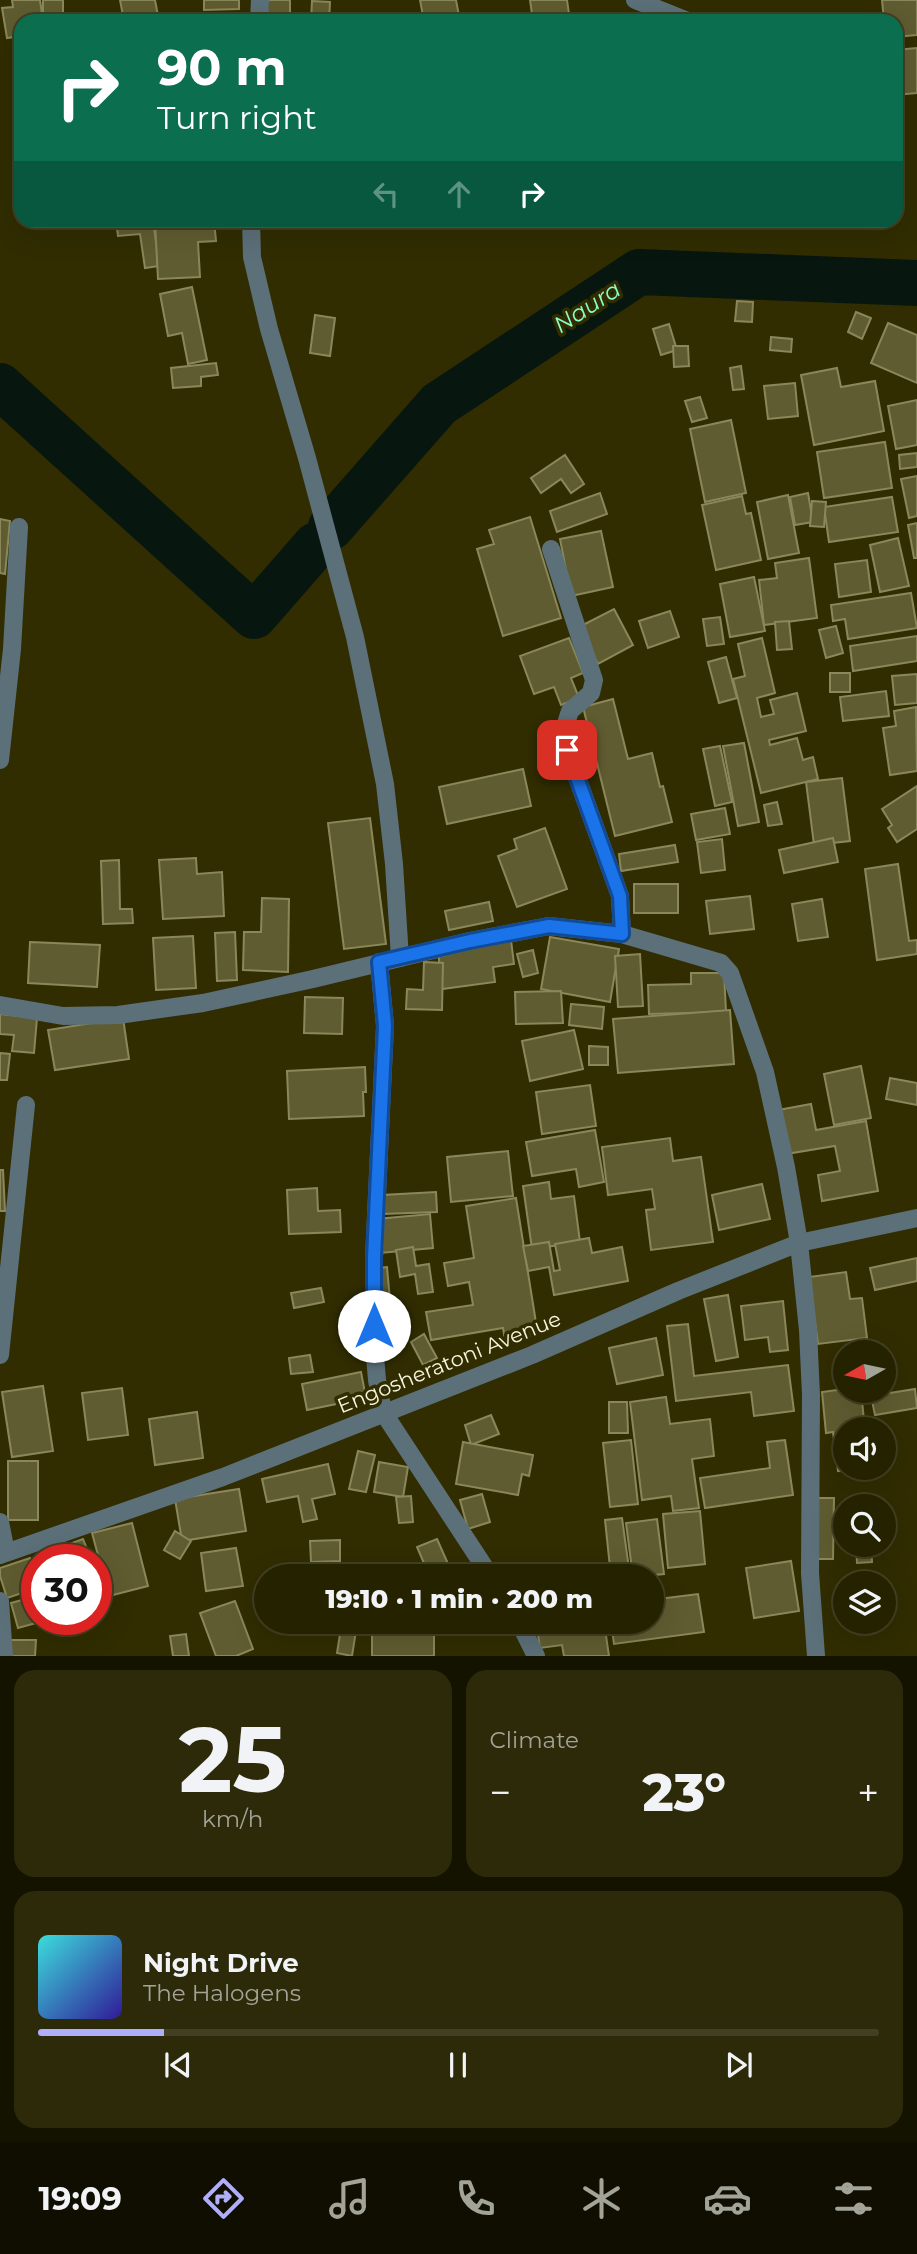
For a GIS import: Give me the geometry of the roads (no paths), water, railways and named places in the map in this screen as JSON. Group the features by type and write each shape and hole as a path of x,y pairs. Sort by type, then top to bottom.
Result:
{"street":[{"path":"635,0 670,14"},
{"path":"251,228 252,257 269,329 307,458 361,665 385,784 400,958"},
{"path":"0,761 12,649 19,527"},
{"path":"551,549 594,680 591,693 570,712 562,736 620,896 622,934"},
{"path":"0,1005 63,1016 118,1015 215,1001 470,941 549,926 622,934 721,963 730,973 765,1072 799,1243 808,1330 811,1395 810,1573 816,1656"},
{"path":"379,962 385,1026 374,1258 373,1320 377,1380 383,1412 482,1564"},
{"path":"0,1355 26,1105"},
{"name":"Engosheratoni Avenue","path":"3,1553 223,1477 532,1355 678,1291 799,1243 917,1218"},
{"path":"0,1522 3,1553"},
{"path":"0,1601 4,1656"},
{"path":"525,1634 536,1656"}],"waterway":[{"name":"Naura","path":"331,527 439,404 639,272 917,283"},
{"path":"0,386 254,616 316,545"}]}
